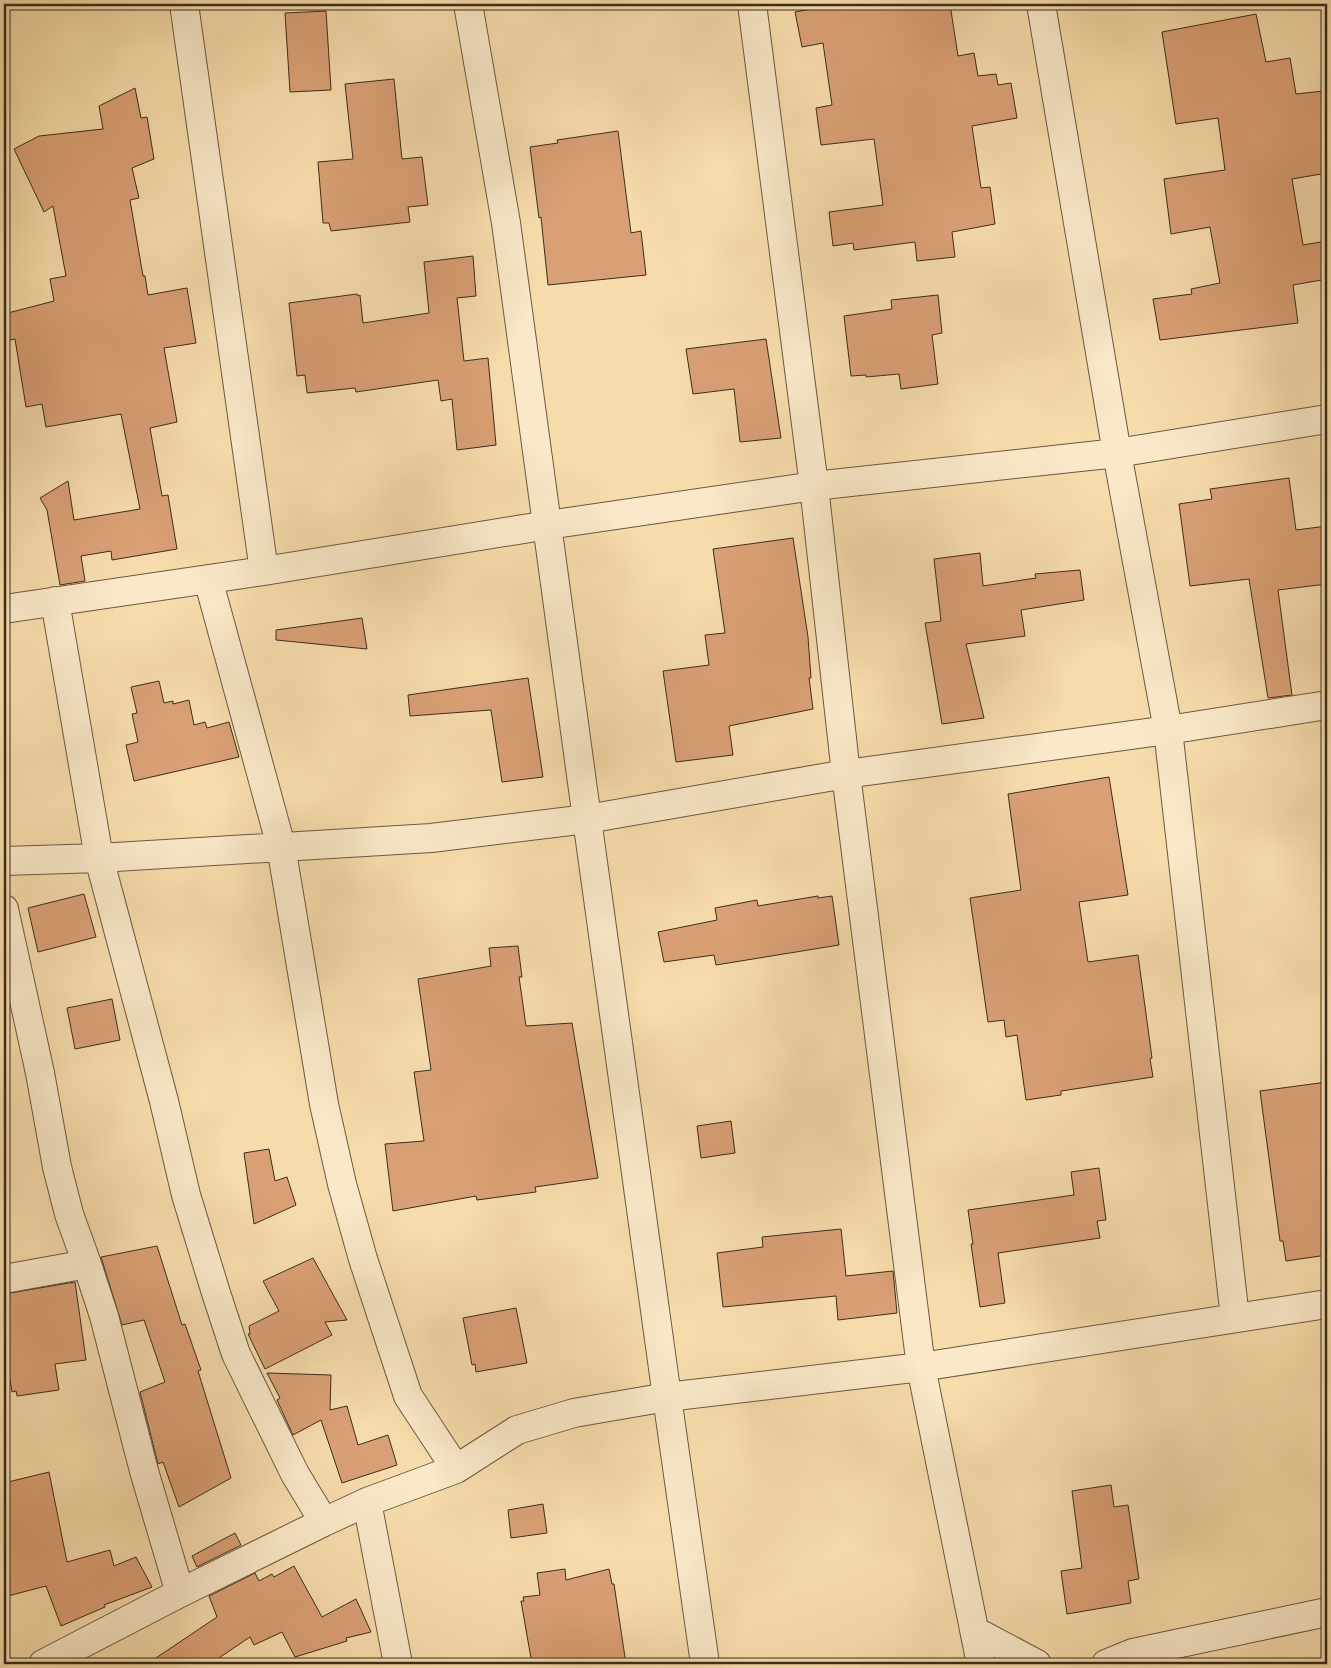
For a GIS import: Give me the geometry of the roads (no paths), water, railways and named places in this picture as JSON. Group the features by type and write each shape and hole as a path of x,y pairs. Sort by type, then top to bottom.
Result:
{"street":[{"path":"184,4 264,571"},
{"path":"468,4 506,223 705,1664"},
{"path":"752,4 814,486 846,774 921,1367 975,1631 980,1664"},
{"path":"1041,4 1117,453 1168,730 1235,1318"},
{"path":"4,609 814,486 1117,453 1327,419"},
{"path":"208,579 281,846 324,1104 342,1184 363,1259 408,1396 456,1469"},
{"path":"55,601 99,858 161,1092 186,1195 236,1354 295,1474 324,1522"},
{"path":"4,861 99,858 431,838 587,819 846,774 1168,730 1327,705"},
{"path":"4,909 40,1073 57,1167 69,1214 104,1316 144,1471 180,1593"},
{"path":"4,1279 87,1264"},
{"path":"42,1664 324,1522 367,1502 456,1469 517,1430 574,1413 667,1397 921,1367 1327,1304"},
{"path":"367,1502 398,1664"},
{"path":"1106,1664 1133,1653 1327,1612"},
{"path":"975,1631 1037,1664"}]}
